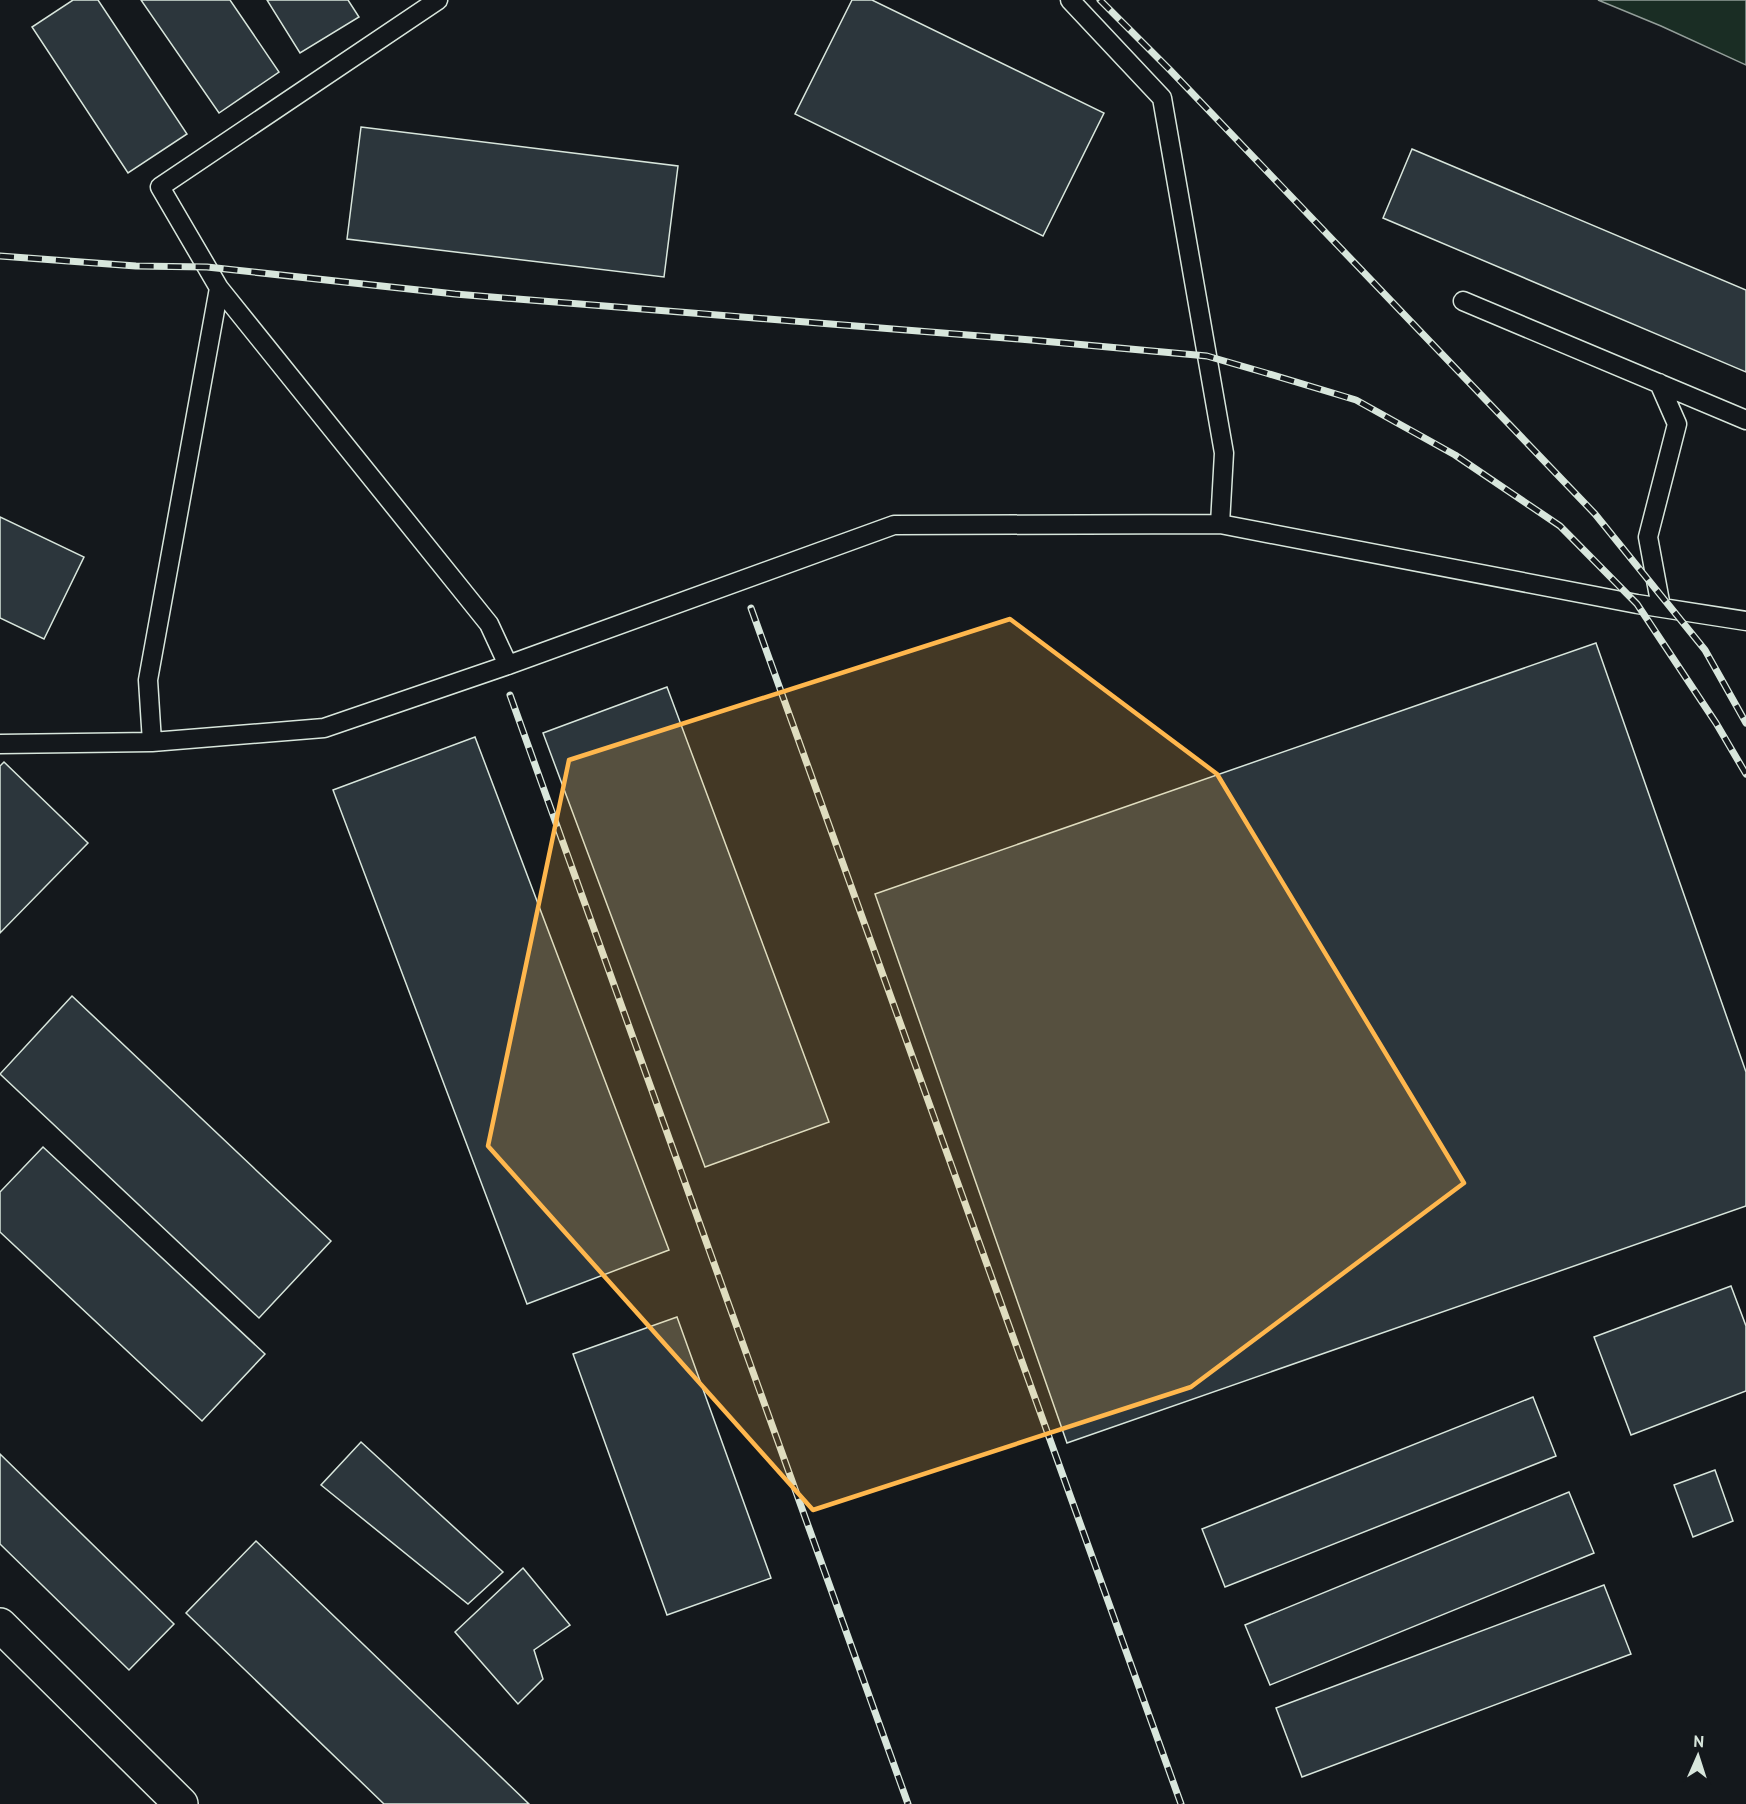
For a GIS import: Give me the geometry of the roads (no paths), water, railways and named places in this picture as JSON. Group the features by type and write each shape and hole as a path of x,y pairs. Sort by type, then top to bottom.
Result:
{"street":[{"path":"1,1627 182,1804"}],"lane":[{"path":"438,0 160,187 219,288 489,624 508,665"},
{"path":"1070,0 1162,98 1224,453 1220,524"},
{"path":"152,742 148,680 219,288"},
{"path":"1463,301 1746,420"},
{"path":"1659,383 1677,424 1648,537 1661,607"},
{"path":"0,744 152,742 324,728 508,665 894,525 1220,524 1746,621"}],"railway":[{"path":"1100,0 1170,70 1595,514 1705,650 1746,723"},
{"path":"0,256 136,266 207,267 455,294 1207,356 1266,373 1356,400 1455,455 1560,526 1637,604 1716,723 1746,774"},
{"path":"751,608 1181,1804"},
{"path":"510,695 908,1804"}]}
